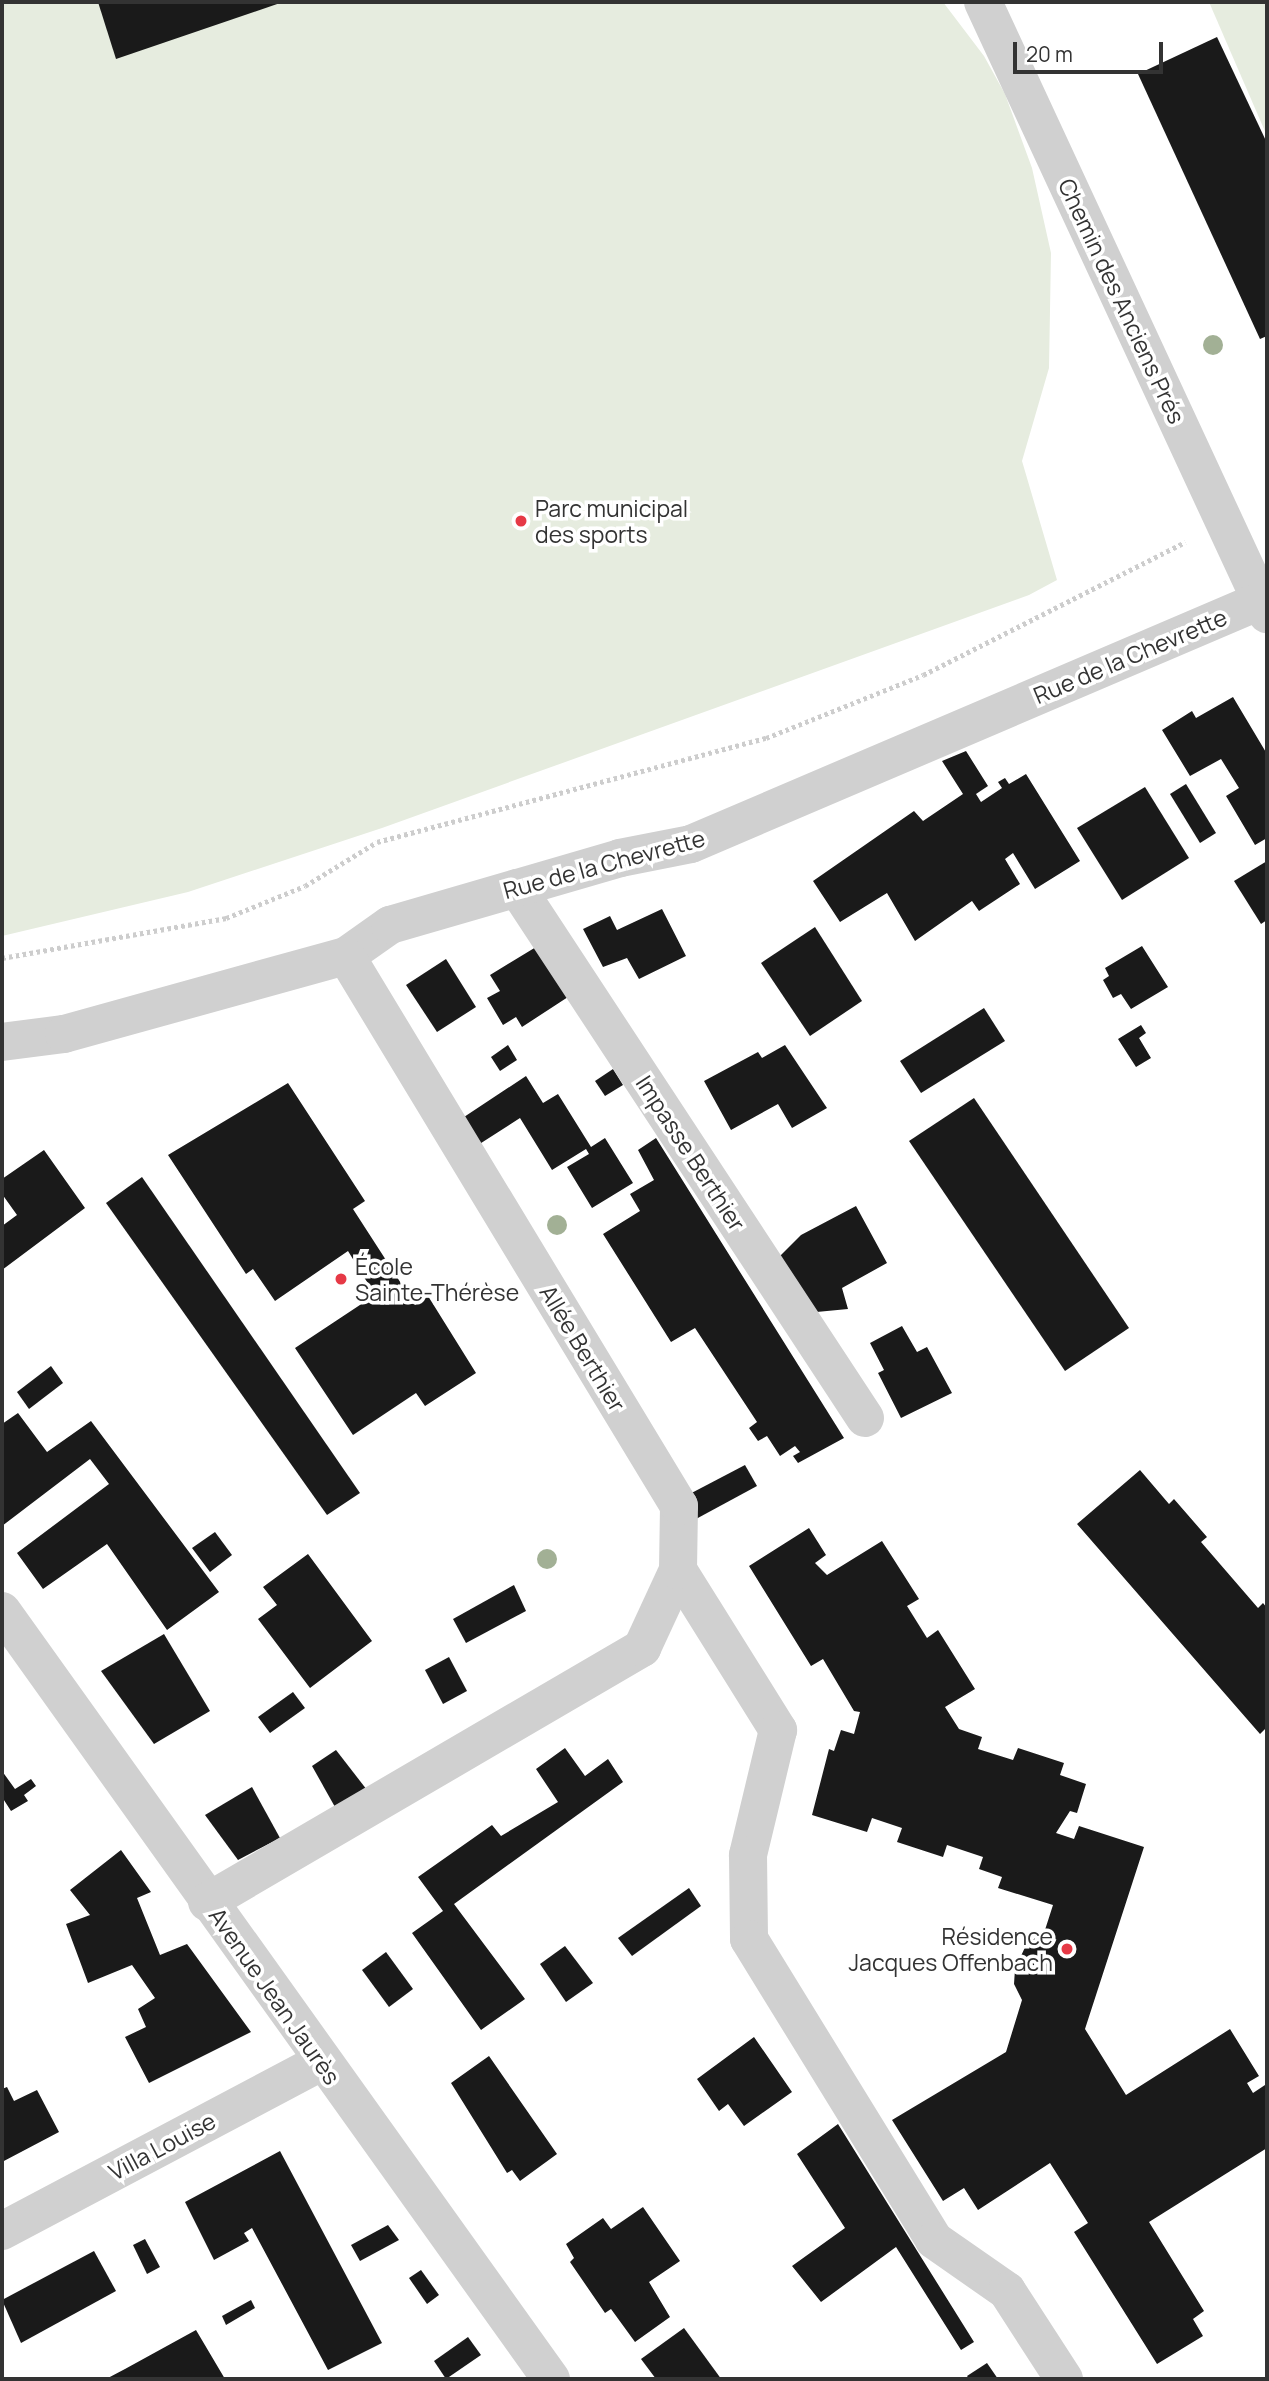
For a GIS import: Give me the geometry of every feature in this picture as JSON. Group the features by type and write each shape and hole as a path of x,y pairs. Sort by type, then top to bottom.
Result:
{"street":[{"name":"Chemin des Anciens Prés","path":"983,2 1224,523 1265,604"},
{"name":"Rue de la Chevrette","path":"2,1042 64,1034 345,956 390,925 620,858 691,844 1265,604"},
{"name":"Impasse Berthier","path":"517,888 864,1418"},
{"name":"Allée Berthier","path":"345,956 679,1506 678,1570"},
{"path":"207,1902 642,1648 678,1570"},
{"path":"678,1570 778,1730 748,1855 749,1939 934,2240 1007,2291 1064,2379"},
{"name":"Avenue Jean Jaurès","path":"2,1611 321,2062 551,2379"},
{"name":"Villa Louise","path":"2,2231 321,2062"}],"path":[{"path":"2,958 226,918 305,886 377,842 766,738 923,676 1054,605 1224,523"}],"shaded area":[{"name":"Parc municipal des sports","path":"2,2 943,2 984,56 1005,94 1032,168 1051,253 1049,368 1022,461 1057,580 1029,595 382,828 188,892 2,936"},
{"path":"1209,2 1267,2 1267,136"}],"building":[{"path":"98,2 283,2 116,59"},
{"path":"1217,37 1267,143 1267,336 1260,339 1138,74"},
{"path":"1233,697 1267,754 1267,838 1255,845 1226,796 1239,788 1221,759 1190,776 1162,730 1192,711 1196,718"},
{"path":"966,751 988,786 976,794 981,802 1002,788 998,782 1005,778 1009,784 1026,774 1080,861 1035,889 1013,853 1005,859 1020,884 979,911 972,901 915,941 887,893 840,922 813,881 914,811 923,821 963,794 942,761"},
{"path":"1186,784 1216,833 1200,843 1170,794"},
{"path":"1145,787 1189,858 1122,900 1077,828"},
{"path":"1267,861 1267,920 1261,924 1234,881"},
{"path":"662,909 686,956 639,979 627,958 603,967 583,929 610,916 617,930"},
{"path":"815,927 862,1001 810,1036 761,963"},
{"path":"1142,946 1168,987 1131,1009 1121,994 1113,998 1103,980 1109,976 1105,968"},
{"path":"536,947 568,997 522,1027 516,1017 503,1025 487,998 500,991 490,975"},
{"path":"446,959 476,1007 437,1032 406,985"},
{"path":"984,1008 1005,1041 921,1093 900,1061"},
{"path":"1141,1025 1146,1033 1139,1038 1151,1058 1136,1067 1118,1039"},
{"path":"508,1045 517,1060 500,1071 491,1057"},
{"path":"785,1045 827,1108 792,1128 778,1104 731,1130 704,1081 758,1052 762,1058"},
{"path":"613,1069 623,1085 605,1096 595,1081"},
{"path":"526,1076 543,1103 558,1094 591,1147 605,1138 633,1183 592,1208 567,1167 589,1154 586,1149 552,1170 520,1118 478,1145 461,1119"},
{"path":"288,1083 365,1201 353,1209 415,1305 428,1296 476,1373 425,1406 416,1393 353,1435 295,1348 375,1295 348,1251 275,1301 253,1269 246,1274 168,1155"},
{"path":"974,1098 1129,1328 1065,1371 909,1141"},
{"path":"656,1138 844,1438 798,1463 793,1456 800,1452 795,1446 780,1456 767,1436 758,1441 749,1428 757,1422 695,1328 671,1342 603,1234 640,1211 630,1194 654,1180 638,1150"},
{"path":"44,1150 85,1208 2,1270 2,1226 17,1215 2,1194 2,1179"},
{"path":"142,1177 360,1493 327,1515 106,1203"},
{"path":"856,1206 887,1263 842,1288 848,1309 806,1313 779,1257 801,1235"},
{"path":"902,1326 917,1352 927,1347 952,1393 901,1418 878,1373 884,1370 870,1343"},
{"path":"51,1366 63,1383 29,1409 17,1392"},
{"path":"18,1413 47,1452 91,1421 219,1592 167,1630 107,1544 43,1589 17,1553 109,1484 90,1459 2,1526 2,1424"},
{"path":"745,1465 757,1486 696,1519 682,1498"},
{"path":"1140,1470 1169,1504 1174,1499 1207,1537 1201,1542 1258,1608 1263,1603 1267,1608 1267,1727 1260,1734 1077,1524"},
{"name":"Résidence Jacques Offenbach","path":"809,1528 826,1555 815,1563 827,1575 882,1541 919,1599 907,1606 927,1638 938,1630 975,1689 945,1707 959,1729 982,1737 978,1749 1013,1760 1018,1748 1064,1763 1060,1775 1086,1784 1077,1813 1070,1811 1056,1833 1074,1839 1079,1826 1144,1847 1085,2029 1126,2095 1230,2029 1259,2076 1247,2083 1253,2093 1265,2085 1267,2088 1267,2148 1149,2222 1204,2311 1193,2319 1203,2336 1157,2364 1074,2232 1088,2223 1050,2163 978,2210 964,2188 943,2201 892,2120 1006,2052 1022,2000 1014,1984 1015,1969 1027,1943 1044,1933 1053,1905 998,1888 1002,1877 979,1869 983,1857 947,1845 943,1857 897,1842 902,1828 872,1818 867,1832 812,1815 829,1749 834,1751 841,1730 854,1734 860,1712 854,1711 823,1659 811,1666 749,1566"},
{"path":"215,1532 232,1555 210,1572 192,1548"},
{"path":"308,1554 372,1641 310,1688 258,1619 277,1605 263,1587"},
{"path":"514,1585 526,1611 466,1643 453,1619"},
{"path":"164,1634 210,1711 154,1744 101,1671"},
{"path":"449,1657 467,1691 443,1704 425,1670"},
{"path":"293,1692 305,1708 270,1733 258,1717"},
{"path":"565,1748 585,1776 608,1759 623,1782 454,1904 525,1999 481,2030 412,1933 443,1911 418,1877 492,1825 501,1836 558,1802 536,1769"},
{"path":"336,1750 367,1790 335,1807 312,1766"},
{"path":"2,1771 15,1789 31,1779 36,1786 24,1795 28,1801 11,1811 2,1797"},
{"path":"252,1787 280,1838 238,1860 205,1815"},
{"path":"121,1850 151,1892 137,1898 160,1955 187,1944 251,2032 149,2083 125,2037 146,2027 138,2009 155,1998 132,1965 88,1983 66,1924 90,1915 70,1890"},
{"path":"689,1888 701,1906 632,1956 618,1938"},
{"path":"565,1946 593,1983 566,2002 540,1964"},
{"path":"386,1952 413,1989 389,2007 362,1970"},
{"path":"754,2037 792,2092 744,2126 728,2104 719,2111 697,2079"},
{"path":"489,2056 557,2154 520,2181 512,2170 507,2173 451,2083"},
{"path":"7,2087 14,2101 37,2090 59,2132 2,2162 2,2089"},
{"path":"838,2124 974,2342 961,2350 896,2247 821,2302 792,2266 845,2228 797,2154"},
{"path":"280,2151 382,2343 328,2370 252,2228 244,2233 249,2241 214,2260 185,2202"},
{"path":"643,2207 680,2261 649,2282 670,2317 635,2342 611,2309 605,2313 570,2262 574,2258 566,2244 603,2218 611,2229"},
{"path":"388,2225 399,2240 360,2261 351,2245"},
{"path":"145,2239 160,2267 147,2274 133,2245"},
{"path":"94,2251 116,2291 21,2343 2,2300"},
{"path":"421,2270 439,2295 427,2304 409,2278"},
{"path":"251,2300 255,2308 226,2325 222,2316"},
{"path":"684,2328 721,2379 656,2379 641,2359"},
{"path":"196,2330 225,2379 106,2379 125,2369"},
{"path":"468,2337 481,2355 446,2379 434,2361"},
{"path":"987,2363 998,2379 969,2379 967,2376"}],"place":[{"name":"Parc municipal des sports","path":"521,521"},
{"name":"École Sainte-Thérèse","path":"341,1279"},
{"name":"Résidence Jacques Offenbach","path":"1067,1949"}]}
